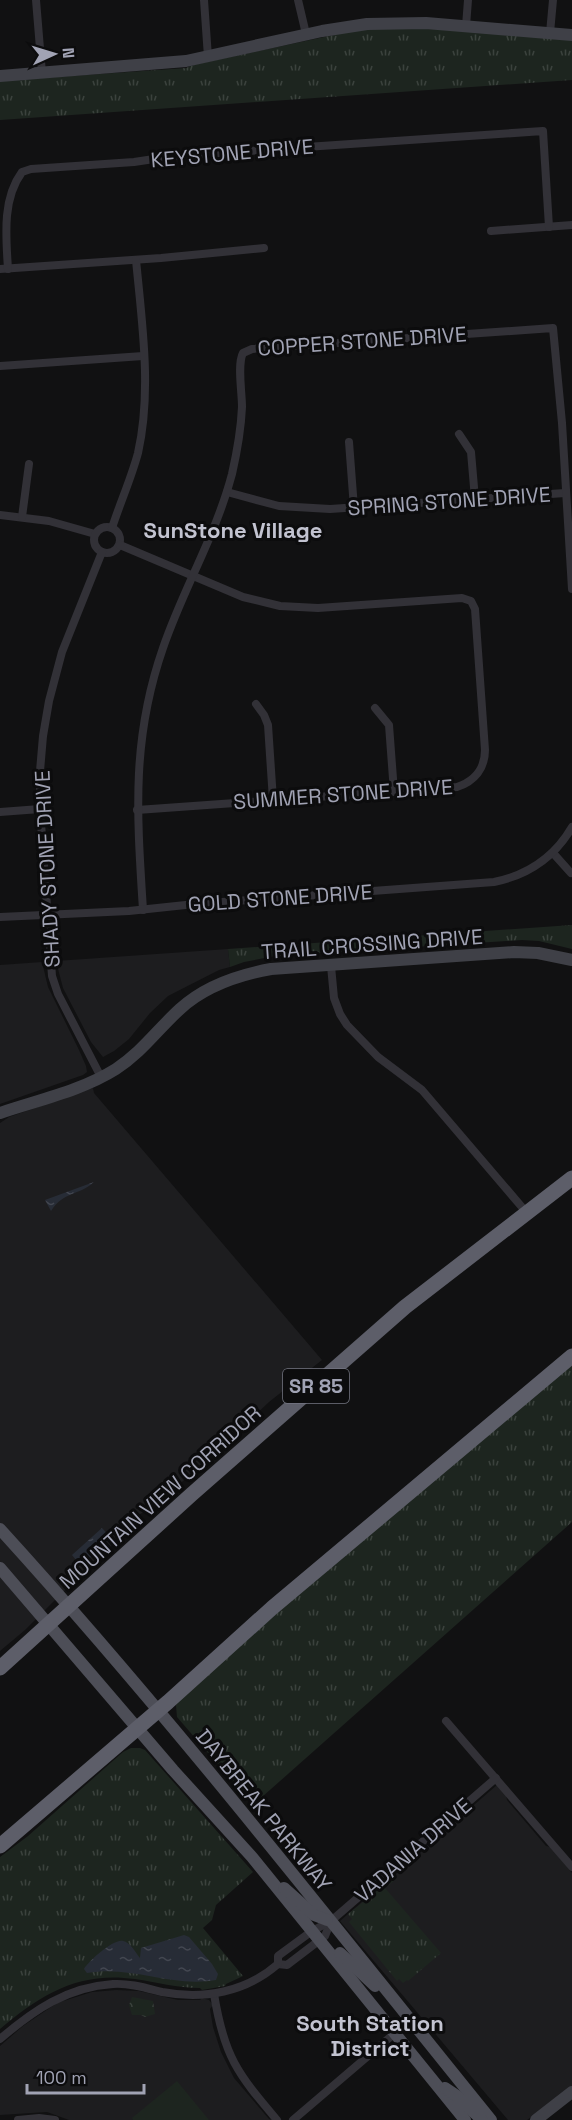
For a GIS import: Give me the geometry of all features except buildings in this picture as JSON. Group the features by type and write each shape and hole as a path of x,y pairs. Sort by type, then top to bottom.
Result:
{"highway":[{"name":"MOUNTAIN VIEW CORRIDOR","path":"0,1668 192,1494 405,1307 572,1178"},
{"path":"0,1846 137,1729 272,1608 572,1356"}],"main road":[{"name":"DAYBREAK PARKWAY","path":"0,1529 246,1815 491,2120"},
{"name":"DAYBREAK PARKWAY","path":"0,1568 137,1729 319,1936 465,2120"},
{"path":"264,1872 293,1895 314,1916 331,1921"},
{"path":"319,1936 397,2004"},
{"path":"432,2078 457,2096 482,2120"}],"street":[{"path":"36,0 42,73"},
{"path":"204,0 208,57"},
{"path":"298,0 306,34"},
{"path":"466,26 468,0"},
{"path":"550,33 553,0"},
{"path":"0,76 168,63 208,57 306,34 345,27 390,23 466,26 572,35"},
{"name":"KEYSTONE DRIVE","path":"4,269 9,207 22,172 186,156 543,131 549,227"},
{"path":"491,231 572,225"},
{"path":"4,269 264,248"},
{"path":"112,528 129,484 141,438 145,399 136,260"},
{"name":"COPPER STONE DRIVE","path":"143,910 137,810 139,754 148,699 163,648 227,492 240,432 242,395 240,358 246,350 553,328 561,413 565,493"},
{"path":"0,366 143,356"},
{"path":"459,434 471,452 475,499"},
{"path":"349,442 354,508"},
{"path":"22,517 29,464"},
{"name":"SPRING STONE DRIVE","path":"227,492 262,502 296,508 330,509 565,493"},
{"path":"565,493 572,589"},
{"path":"0,515 63,524 95,534"},
{"path":"104,527 112,528 118,533 120,545 114,551 102,552 94,543 95,534 104,527"},
{"path":"120,545 193,575"},
{"name":"SHADY STONE DRIVE","path":"101,1077 54,982 40,809 42,745 53,683 67,638 102,552"},
{"name":"SUMMER STONE DRIVE","path":"137,810 458,787 473,779 483,765 485,750 477,633 475,607 471,601 462,598 292,608 255,601 193,575"},
{"path":"256,704 268,724 273,800"},
{"path":"375,708 389,725 394,792"},
{"path":"0,812 40,809"},
{"name":"GOLD STONE DRIVE","path":"0,917 143,910 195,904 494,882 524,873 540,864 553,853 572,827"},
{"path":"553,853 571,873"},
{"name":"TRAIL CROSSING DRIVE","path":"0,1113 101,1077 141,1051 178,1011 206,991 246,974 271,969 523,952 572,960"},
{"path":"331,966 334,998 340,1014 348,1025 378,1057 426,1095 527,1213"},
{"path":"446,1721 572,1867"},
{"name":"VADANIA DRIVE","path":"278,1964 287,1965 319,1936 331,1921 496,1778"},
{"name":"VADANIA DRIVE","path":"0,2039 44,2004 63,1995 90,1987 126,1984 173,1994 193,1995 214,1994 250,1983 265,1975 278,1964 279,1956 319,1936 331,1921"},
{"path":"214,1994 221,2034 235,2066 246,2084 277,2120"},
{"path":"293,2120 395,2033"},
{"path":"536,2120 572,2092"},
{"path":"18,2120 55,2120"}],"shaded area":[{"path":"228,949 230,967 219,970 168,996 150,1013 129,1039 103,1057 91,1042 63,988 56,961"},
{"path":"42,962 48,987 79,1050 87,1072 0,1104 0,965"},
{"path":"93,1088 94,1093 322,1360 269,1402 161,1500 139,1515 106,1552 0,1651 0,1123 9,1117"},
{"path":"497,1785 546,1846 551,1847 572,1873 572,2087 527,2120 508,2120 340,1921"},
{"path":"139,1991 178,2000 200,2000 202,1998 209,2000 213,2005 210,2009 213,2027 221,2052 234,2078 269,2119 273,2120 69,2120 47,2112 0,2115 0,2046 23,2026 57,2003 92,1992"}],"green space":[{"path":"410,27 572,40 572,80 0,120 0,81 186,68 357,30"},
{"path":"572,925 572,949 539,941 522,940 275,956 230,967 228,949"},
{"path":"572,1363 572,1522 253,1805 177,1717 176,1705 180,1699 285,1606"},
{"path":"131,1748 145,1750 253,1872 216,1905 212,1920 203,1928 243,1976 225,1986 202,1990 115,1977 78,1982 31,2005 0,2029 0,1857 28,1836 123,1752"},
{"path":"393,1875 396,1879 385,1888 441,1953 403,1983 399,1979 397,1981 349,1922 352,1919 348,1914 391,1880"},
{"path":"132,1997 153,2001 155,2014 145,2017 132,2015 129,2005"},
{"path":"177,2081 209,2120 133,2120 132,2118"}],"water":[{"path":"94,1182 61,1200 51,1211 45,1200"},
{"path":"102,1528 111,1538 81,1566 72,1555"},
{"path":"184,1935 189,1937 212,1964 218,1974 216,1980 183,1981 104,1971 87,1973 84,1969 113,1943 123,1941 128,1943 140,1958 141,1948"}],"district":[{"name":"SunStone Village","path":"233,530"},
{"name":"South Station District","path":"370,2036"}]}
